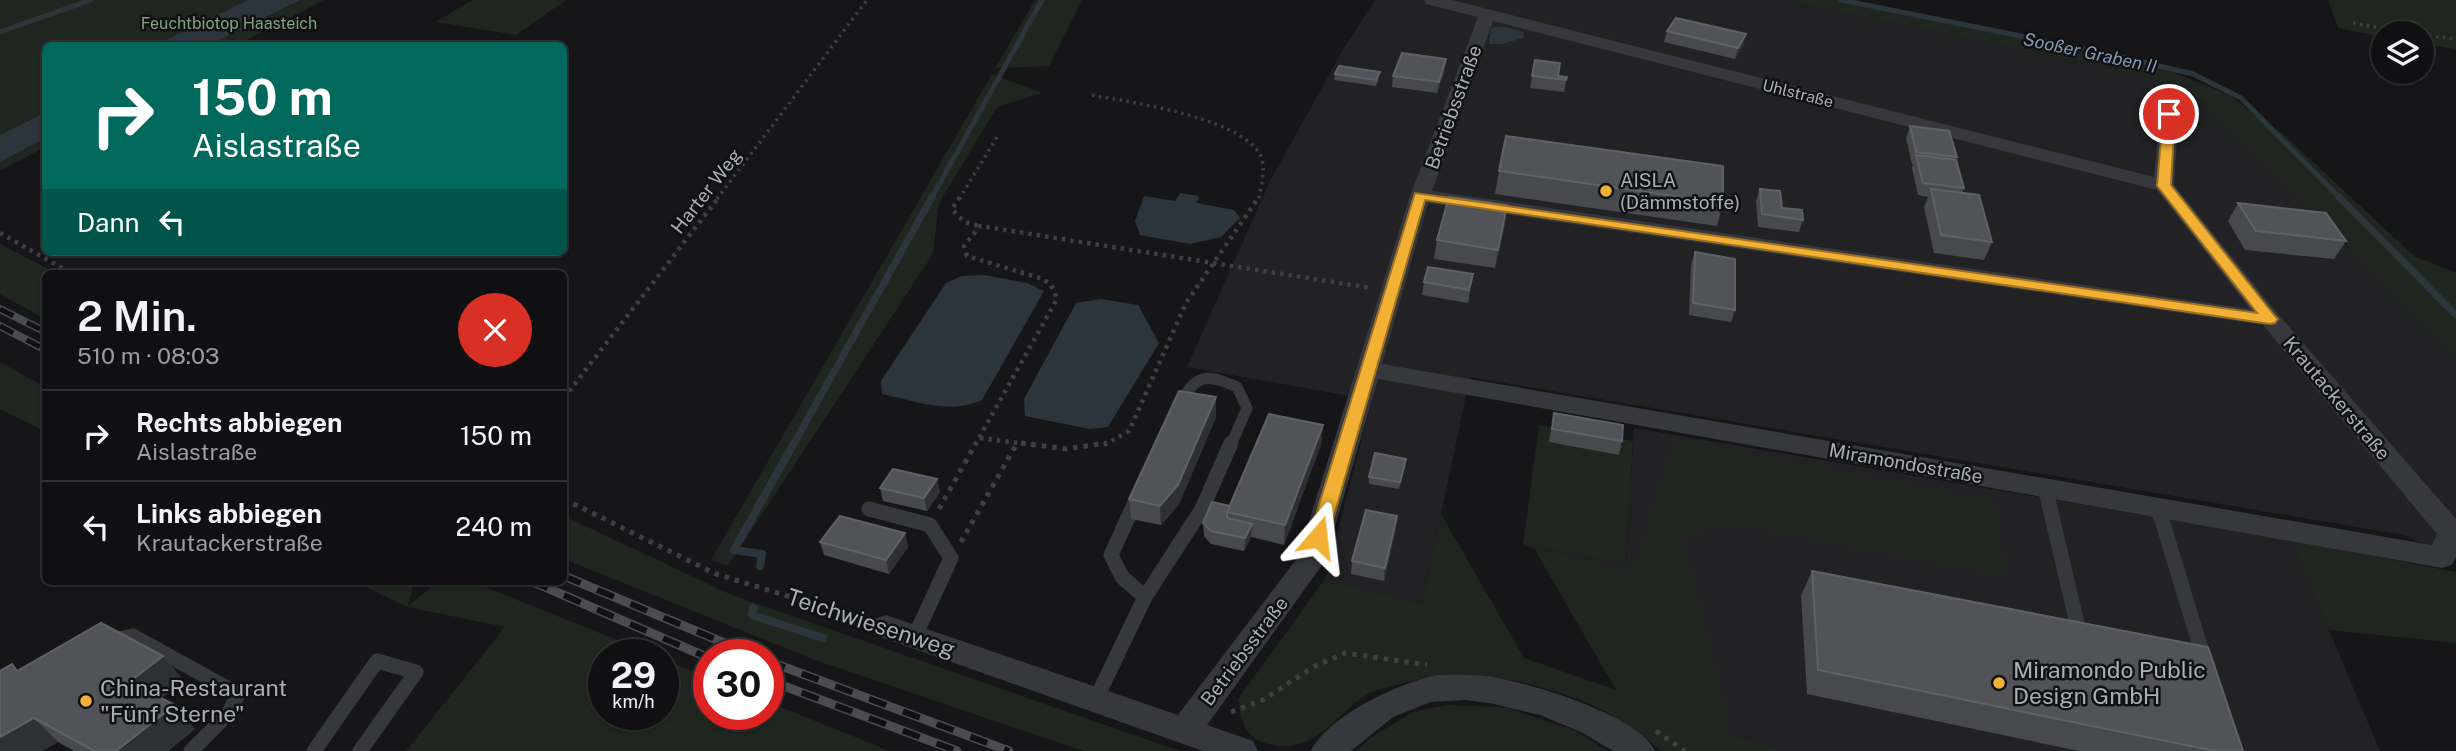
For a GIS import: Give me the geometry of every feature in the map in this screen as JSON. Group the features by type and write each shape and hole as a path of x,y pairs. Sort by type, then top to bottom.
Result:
{"street":[{"name":"Uhlstraße","path":"1432,0 2164,186"},
{"name":"Betriebsstraße","path":"1185,730 1311,561 1420,196 1487,15"},
{"path":"2164,186 2171,91"},
{"name":"Krautackerstraße","path":"2164,186 2270,319 2451,532 2442,556"},
{"path":"1420,196 2270,319"},
{"name":"Miramondostraße","path":"1369,370 2442,556"},
{"name":"Teichwiesenweg","path":"886,626 1242,751"},
{"path":"1327,751 1380,709 1436,688 1496,691 1559,707 1611,730 1639,751"}],"lane":[{"path":"1096,699 1145,597 1202,509 1247,408 1237,387 1219,379 1198,379 1189,386 1172,423"},
{"path":"1144,483 1111,555 1122,578 1145,597"},
{"path":"2045,487 2080,638 2093,641"},
{"path":"2158,507 2205,664 2192,661"},
{"path":"869,509 930,525 951,558 915,636"},
{"path":"99,643 133,636 238,694 229,713 191,751"},
{"path":"314,751 377,661 416,672 360,751"}],"path":[{"name":"Harter Weg","path":"567,394 771,130 867,0"},
{"path":"2353,23 2371,26"},
{"path":"2434,36 2456,39"},
{"path":"980,438 1066,449 1104,445 1129,431 1186,303 1258,202 1264,171 1259,152 1231,131 1182,112 1092,95"},
{"path":"999,134 952,209 964,222 1393,291"},
{"path":"930,525 1057,299 1051,284 1035,275 981,264 967,257 964,246 980,226"},
{"path":"0,233 66,270"},
{"path":"951,558 1018,443"},
{"name":"Teichwiesenweg","path":"567,500 716,574 886,626"}],"shaded area":[{"path":"248,0 300,0 215,42 164,41"},
{"path":"1375,0 1781,0 2124,71 2190,91 2344,242 2456,359 2456,559 2404,535 1470,377 1422,604 1325,579 1372,400 1187,367 1271,179 1344,48"},
{"path":"1501,26 1524,32 1523,38 1502,44 1489,44 1491,28"},
{"path":"42,114 42,140 0,162 0,135"},
{"path":"1180,193 1199,196 1197,203 1234,210 1240,218 1221,237 1190,244 1140,235 1135,221 1144,196 1175,201"},
{"path":"984,275 1027,283 1044,291 982,400 945,407 882,394 881,381 946,283 962,276"},
{"path":"1101,299 1138,305 1159,343 1108,427 1090,429 1025,416 1024,399 1076,303"},
{"path":"1634,428 2291,540 2380,751 1779,751 1778,747 1723,733 1617,691 1536,550 1523,544 1626,564"}],"green space":[{"name":"Feuchtbiotop Haasteich","path":"0,0 324,0 243,42 42,42 42,149 0,171"},
{"path":"472,0 566,0 516,35 436,22"},
{"path":"1035,0 1082,0 1049,66 995,68"},
{"path":"1781,0 1848,0 2148,62 2229,95 2283,134 2414,256 2456,273 2456,359 2344,242 2190,91 2124,71"},
{"path":"2328,0 2456,0 2456,49 2434,46 2434,21 2371,21 2371,35 2338,28"},
{"path":"992,74 1042,93 997,107 939,203 933,254 728,566 711,560"},
{"path":"0,244 50,270 42,270 42,317 0,294"},
{"path":"0,362 42,385 42,430 0,409"},
{"path":"1539,425 1633,441 1626,564 1523,544"},
{"path":"1674,439 1993,501 2008,577 1724,522 1683,540 1730,723 1723,733 1778,747 1779,751 1661,751 1622,722 1580,700 1511,680 1463,676 1416,680 1374,691 1357,701 1316,736 1292,746 1267,744 1247,731 1238,699 1325,579 1422,604 1441,514 1524,658 1616,690 1535,550 1634,571"},
{"path":"567,517 732,595 1180,751 1083,751 815,660 784,648 784,639 763,639 567,560"},
{"path":"2291,540 2456,572 2456,643 2329,630"},
{"path":"362,585 413,585 408,606 434,585 480,585 615,639 588,639 588,730 679,730 679,666 693,671 693,730 784,730 784,708 890,751 406,751 505,627 407,607"},
{"path":"1446,705 1505,707 1576,731 1607,751 1357,751 1370,738 1413,712"}],"building":[{"path":"1676,18 1746,34 1738,48 1667,31"},
{"path":"1402,53 1446,59 1439,82 1393,76"},
{"path":"1535,60 1560,63 1558,76 1567,77 1566,80 1532,76"},
{"path":"1339,66 1380,72 1376,80 1335,74"},
{"path":"1910,126 1949,131 1957,157 1916,152"},
{"path":"1506,136 1723,166 1723,203 1499,171"},
{"path":"1916,155 1956,160 1964,188 1923,183"},
{"path":"1760,189 1780,191 1782,208 1802,210 1803,220 1762,214"},
{"path":"1931,189 1979,195 1992,242 1941,235"},
{"path":"1449,197 1507,205 1498,250 1437,240"},
{"path":"2238,203 2326,213 2346,241 2256,231"},
{"path":"1695,252 1735,259 1735,310 1693,303"},
{"path":"1428,267 1473,274 1469,290 1424,282"},
{"path":"1179,391 1216,397 1178,485 1160,506 1129,499"},
{"path":"1554,413 1623,425 1622,441 1552,429"},
{"path":"1269,414 1323,425 1285,525 1227,512"},
{"path":"1375,453 1406,459 1400,482 1369,477"},
{"path":"893,469 937,479 924,498 880,488"},
{"path":"1212,502 1230,506 1227,518 1252,524 1245,538 1211,531 1203,523"},
{"path":"1366,510 1397,516 1385,568 1352,561"},
{"path":"840,516 905,533 886,560 820,542"},
{"name":"Miramondo Public Design GmbH","path":"1812,571 2208,647 2243,751 2215,751 1818,670"},
{"name":"China-Restaurant \"Fünf Sterne\"","path":"101,623 163,656 129,682 175,705 116,751 94,751 34,718 0,737 0,671 12,664 17,671"}],"waterway":[{"path":"0,32 91,0"},
{"path":"931,199 1042,0"},
{"name":"Sooßer Graben II","path":"1841,0 2101,52 2193,74 2241,98 2341,199"},
{"path":"793,445 932,197"},
{"name":"Sooßer Graben II","path":"2339,197 2456,315"},
{"path":"760,566 762,554 734,550 794,443"},
{"path":"753,608 752,615 823,638"}],"railway":[{"path":"0,309 42,330"},
{"path":"0,326 42,348"},
{"path":"567,577 715,639"},
{"path":"540,585 693,651"},
{"path":"784,667 1009,751"},
{"path":"784,686 957,751"}],"place":[{"name":"AISLA (Dämmstoffe)","path":"1606,191"},
{"name":"Miramondo Public Design GmbH","path":"1999,683"},
{"name":"China-Restaurant \"Fünf Sterne\"","path":"86,701"}],"route":[{"path":"1318,537 1420,196 2270,319 2164,186 2169,114"}]}
